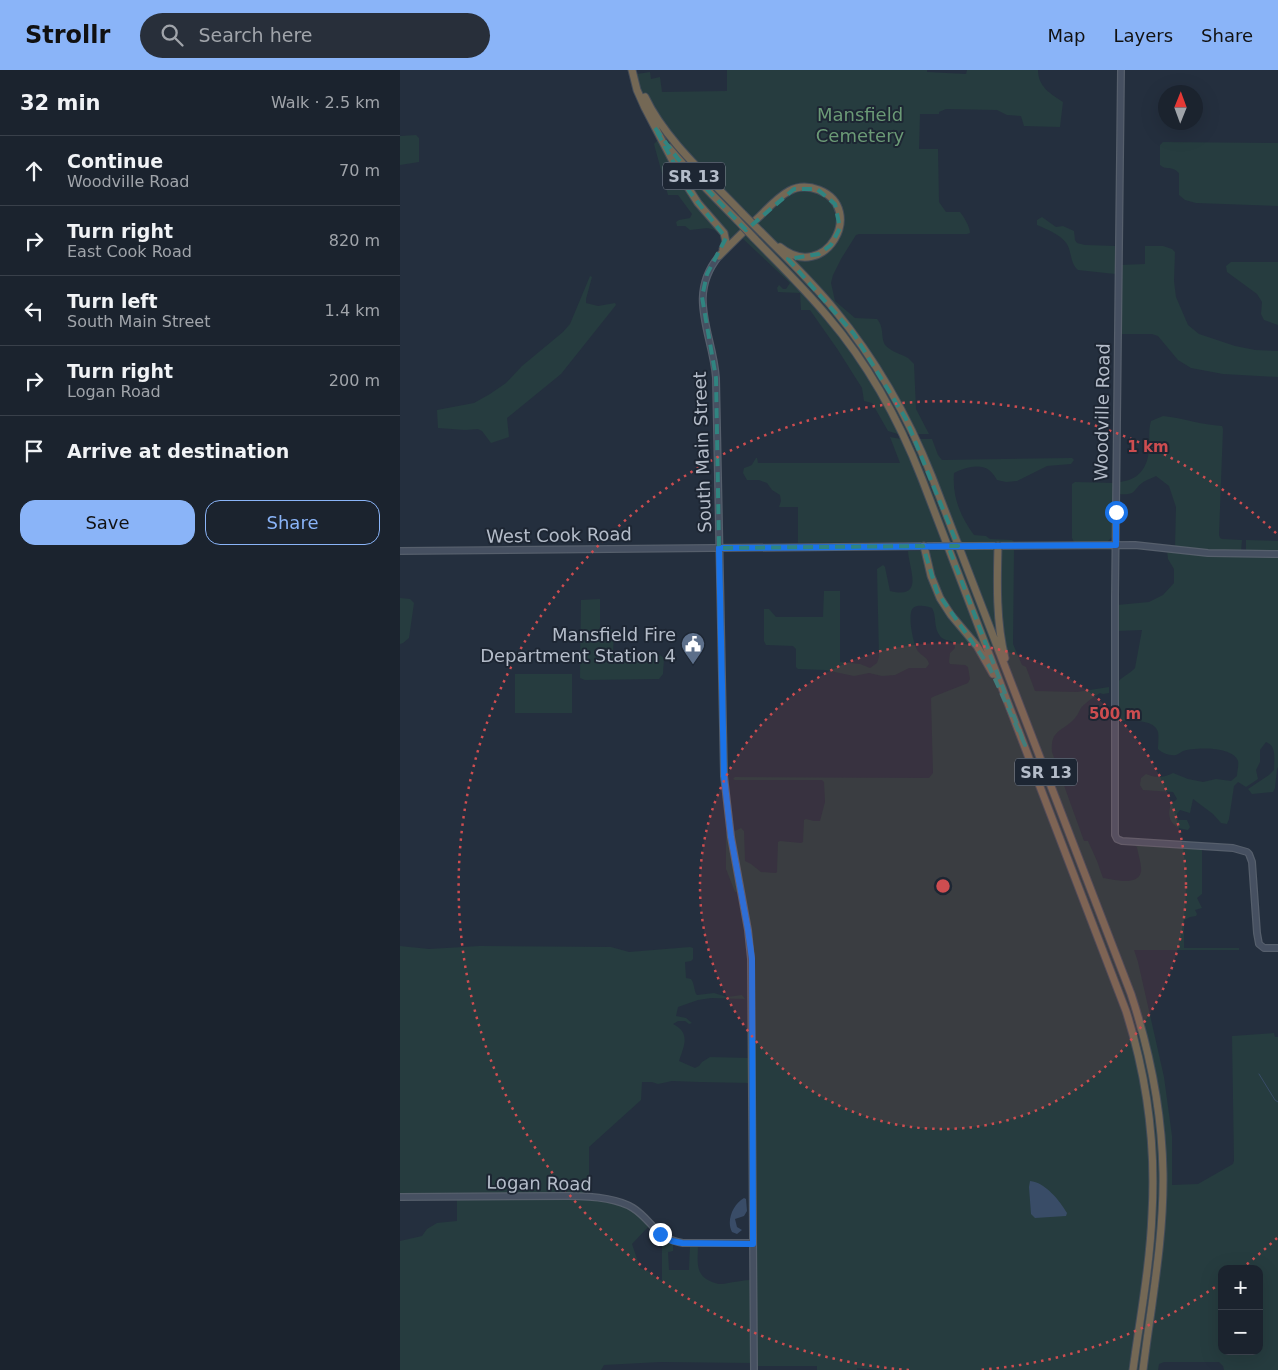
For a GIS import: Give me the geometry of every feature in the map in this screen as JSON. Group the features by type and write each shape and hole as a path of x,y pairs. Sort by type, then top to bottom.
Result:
{"highway":[{"name":"SR 13","path":"633,74 637,90 655,128 678,159 816,302 867,369 894,415 919,470 1120,993 1134,1036 1147,1098 1153,1158 1150,1242 1133,1370"},
{"name":"SR 13","path":"633,74 649,107 665,131 845,322 870,357 897,402 924,459 1131,994 1144,1040 1153,1080 1161,1139 1163,1175 1159,1244 1143,1370"},
{"path":"655,128 689,191 724,233 726,242 718,256"},
{"path":"718,256 778,198 794,189 811,188 822,192 832,200 839,213 840,228 834,241 823,252 813,256 800,257 789,253 761,232"},
{"path":"924,546 931,576 940,598 985,660 998,683 1016,729 1025,745"},
{"path":"998,546 1000,629 1004,654 1018,701"}],"street":[{"name":"Woodville Road","path":"1121,70 1114,828 1118,840 1228,848 1247,852 1252,862 1258,941 1264,948 1278,948"},
{"name":"South Main Street","path":"718,256 705,281 702,306 713,354 716,378 724,776 731,837 752,959 754,1370"},
{"name":"West Cook Road","path":"400,551 1116,545 1151,546 1219,553 1278,554"},
{"name":"Logan Road","path":"400,1197 588,1197 617,1202 631,1207 660,1234 672,1241 682,1243 753,1244"}],"highlighted area":[{"path":"655,128 678,159 746,230 794,189 817,189 835,204 840,228 831,245 819,254 788,259 854,334 906,419 958,546 948,546 1025,745 989,666 937,592 923,546 719,548 716,378 702,297 707,274 726,238 689,191"}],"green space":[{"name":"Mansfield Cemetery","path":"727,70 927,70 927,72 966,74 967,70 1038,70 1040,81 1043,85 1050,93 1063,102 1060,127 1024,126 1021,116 1007,115 997,110 946,109 939,112 939,114 920,114 919,149 938,149 939,202 946,212 960,212 968,225 970,233 859,234 856,235 833,275 831,283 835,301 855,318 877,319 881,326 886,346 908,358 914,364 916,409 929,434 898,434 888,431 872,403 864,401 862,388 810,310 801,310 800,293 778,292 777,288 779,285 786,289 790,283 741,237 721,247 721,237 715,230 708,228 690,230 685,226 677,226 676,222 690,218 692,214 678,195 668,195 654,144 658,140 631,75 650,72 651,79 660,77 662,92 727,91"},
{"path":"416,135 419,138 419,162 400,165 400,136"},
{"path":"1163,142 1278,143 1278,206 1196,203 1185,200 1179,195 1179,173 1174,169 1165,168 1160,165 1160,145"},
{"path":"1042,217 1056,227 1063,226 1074,231 1077,243 1115,246 1115,274 1078,270 1067,244 1054,233 1037,225 1037,220"},
{"path":"1145,246 1163,246 1175,252 1174,281 1176,297 1188,325 1199,334 1235,346 1255,350 1278,351 1278,377 1223,374 1191,368 1178,360 1158,336 1152,334 1121,334 1121,265 1145,264"},
{"path":"1231,262 1278,262 1278,325 1264,320 1261,314 1262,302 1257,294 1227,272 1226,266"},
{"path":"590,276 592,277 586,303 598,306 615,303 616,305 561,374 507,418 509,437 491,443 482,431 478,429 438,428 437,410 474,403 490,394 506,383 522,366 563,332 570,324"},
{"path":"1163,416 1222,426 1219,535 1222,539 1242,540 1241,552 1175,547 1176,507 1169,486 1156,476 1145,481 1132,493 1118,494 1118,482 1131,479 1144,468 1148,456 1151,421"},
{"path":"890,437 932,439 942,460 1072,458 1074,460 1071,464 1047,466 1017,481 1006,482 997,480 989,470 981,467 967,468 954,473 954,490 958,506 974,535 986,536 990,539 1012,540 1014,542 798,543 798,507 779,507 780,495 772,490 767,483 759,480 747,480 743,473 744,468 752,465 756,458 758,463 900,463"},
{"path":"1075,482 1114,483 1114,535 1107,542 1074,542 1072,538 1072,484"},
{"path":"1246,540 1278,541 1278,552 1246,552"},
{"path":"1014,550 1013,644 1022,665 1026,667 1035,691 1077,692 1109,687 1109,693 1100,693 1081,708 1077,716 1055,735 1052,745 1052,752 1084,841 1088,841 1103,878 1130,881 1139,877 1141,872 1137,847 1121,844 1121,842 1202,848 1202,894 1197,898 1202,908 1195,910 1196,916 1184,920 1184,948 1239,948 1239,950 1134,950 1164,1077 1172,1136 1172,1185 1198,1184 1233,1164 1232,1036 1274,1033 1275,1037 1278,1037 1278,1370 1224,1370 1219,1362 1164,1362 1159,1364 1158,1370 879,1370 857,1368 857,1370 817,1370 817,1366 756,1366 755,974 753,943 733,832 741,828 744,831 745,861 761,872 776,873 778,842 803,842 804,820 820,821 825,802 824,782 822,780 733,779 735,777 929,778 933,773 931,698 968,683 970,679 968,667 950,664 950,653 955,648 953,642 942,638 938,633 933,611 930,607 917,606 911,611 911,628 915,646 929,664 926,668 909,668 895,675 882,676 869,673 854,676 825,670 798,669 796,667 796,649 793,646 766,645 764,641 764,609 769,609 776,617 823,617 824,591 840,591 840,662 860,664 870,668 877,663 879,657 877,569 883,565 885,567 890,591 901,593 908,591 911,587 912,574 908,551"},
{"path":"1167,550 1278,556 1278,767 1275,788 1273,792 1252,794 1248,789 1274,770 1273,750 1270,744 1266,742 1260,750 1260,762 1256,770 1258,779 1246,787 1238,782 1234,786 1227,824 1221,823 1213,814 1193,799 1190,813 1180,810 1177,814 1178,820 1187,820 1190,827 1188,830 1177,827 1171,821 1170,807 1172,802 1177,799 1173,792 1143,790 1140,785 1141,778 1146,774 1159,777 1173,773 1203,782 1216,779 1231,781 1237,776 1238,761 1235,756 1222,750 1204,748 1183,751 1176,755 1166,754 1158,749 1158,732 1151,724 1140,721 1117,721 1117,683 1135,668 1142,630 1117,631 1117,605 1149,602 1163,595 1174,583 1174,569 1168,559"},
{"path":"400,598 410,599 414,603 409,638 400,644"},
{"path":"600,599 600,628 611,629 614,632 613,653 617,656 660,655 664,658 663,674 659,679 585,680 580,678 581,600"},
{"path":"515,674 572,674 572,713 515,713"},
{"path":"728,831 740,893 735,892 726,869 726,834"},
{"path":"400,946 429,949 480,946 611,947 629,952 693,948 693,959 685,962 686,978 691,979 693,982 697,995 714,993 727,997 742,995 745,999 711,998 678,1007 676,1016 686,1018 692,1023 678,1021 673,1024 682,1031 685,1040 679,1061 695,1068 710,1057 750,1058 751,1083 672,1081 658,1084 642,1082 641,1100 589,1147 589,1184 584,1195 400,1195"},
{"path":"574,1197 614,1203 628,1208 641,1216 649,1226 632,1244 640,1268 662,1281 662,1238 673,1244 673,1251 668,1252 669,1270 689,1270 690,1245 698,1245 698,1267 702,1276 706,1279 722,1284 752,1280 752,1363 660,1362 604,1365 601,1370 400,1370 400,1241 422,1236 427,1229 437,1223 457,1221 457,1198"}],"water":[{"path":"1030,1181 1036,1182 1052,1193 1064,1208 1067,1213 1066,1216 1035,1218 1031,1214"},
{"path":"744,1198 746,1199 747,1211 744,1216 735,1219 737,1227 742,1230 737,1234 732,1232 730,1228 730,1218 734,1208"}],"waterway":[{"path":"1259,1074 1278,1102"}],"place":[{"name":"Mansfield Fire Department Station 4","path":"693,665"}],"route":[{"path":"660,1234 672,1241 682,1243 753,1244 752,959 731,837 724,776 719,548 1116,545 1116,512"}]}
